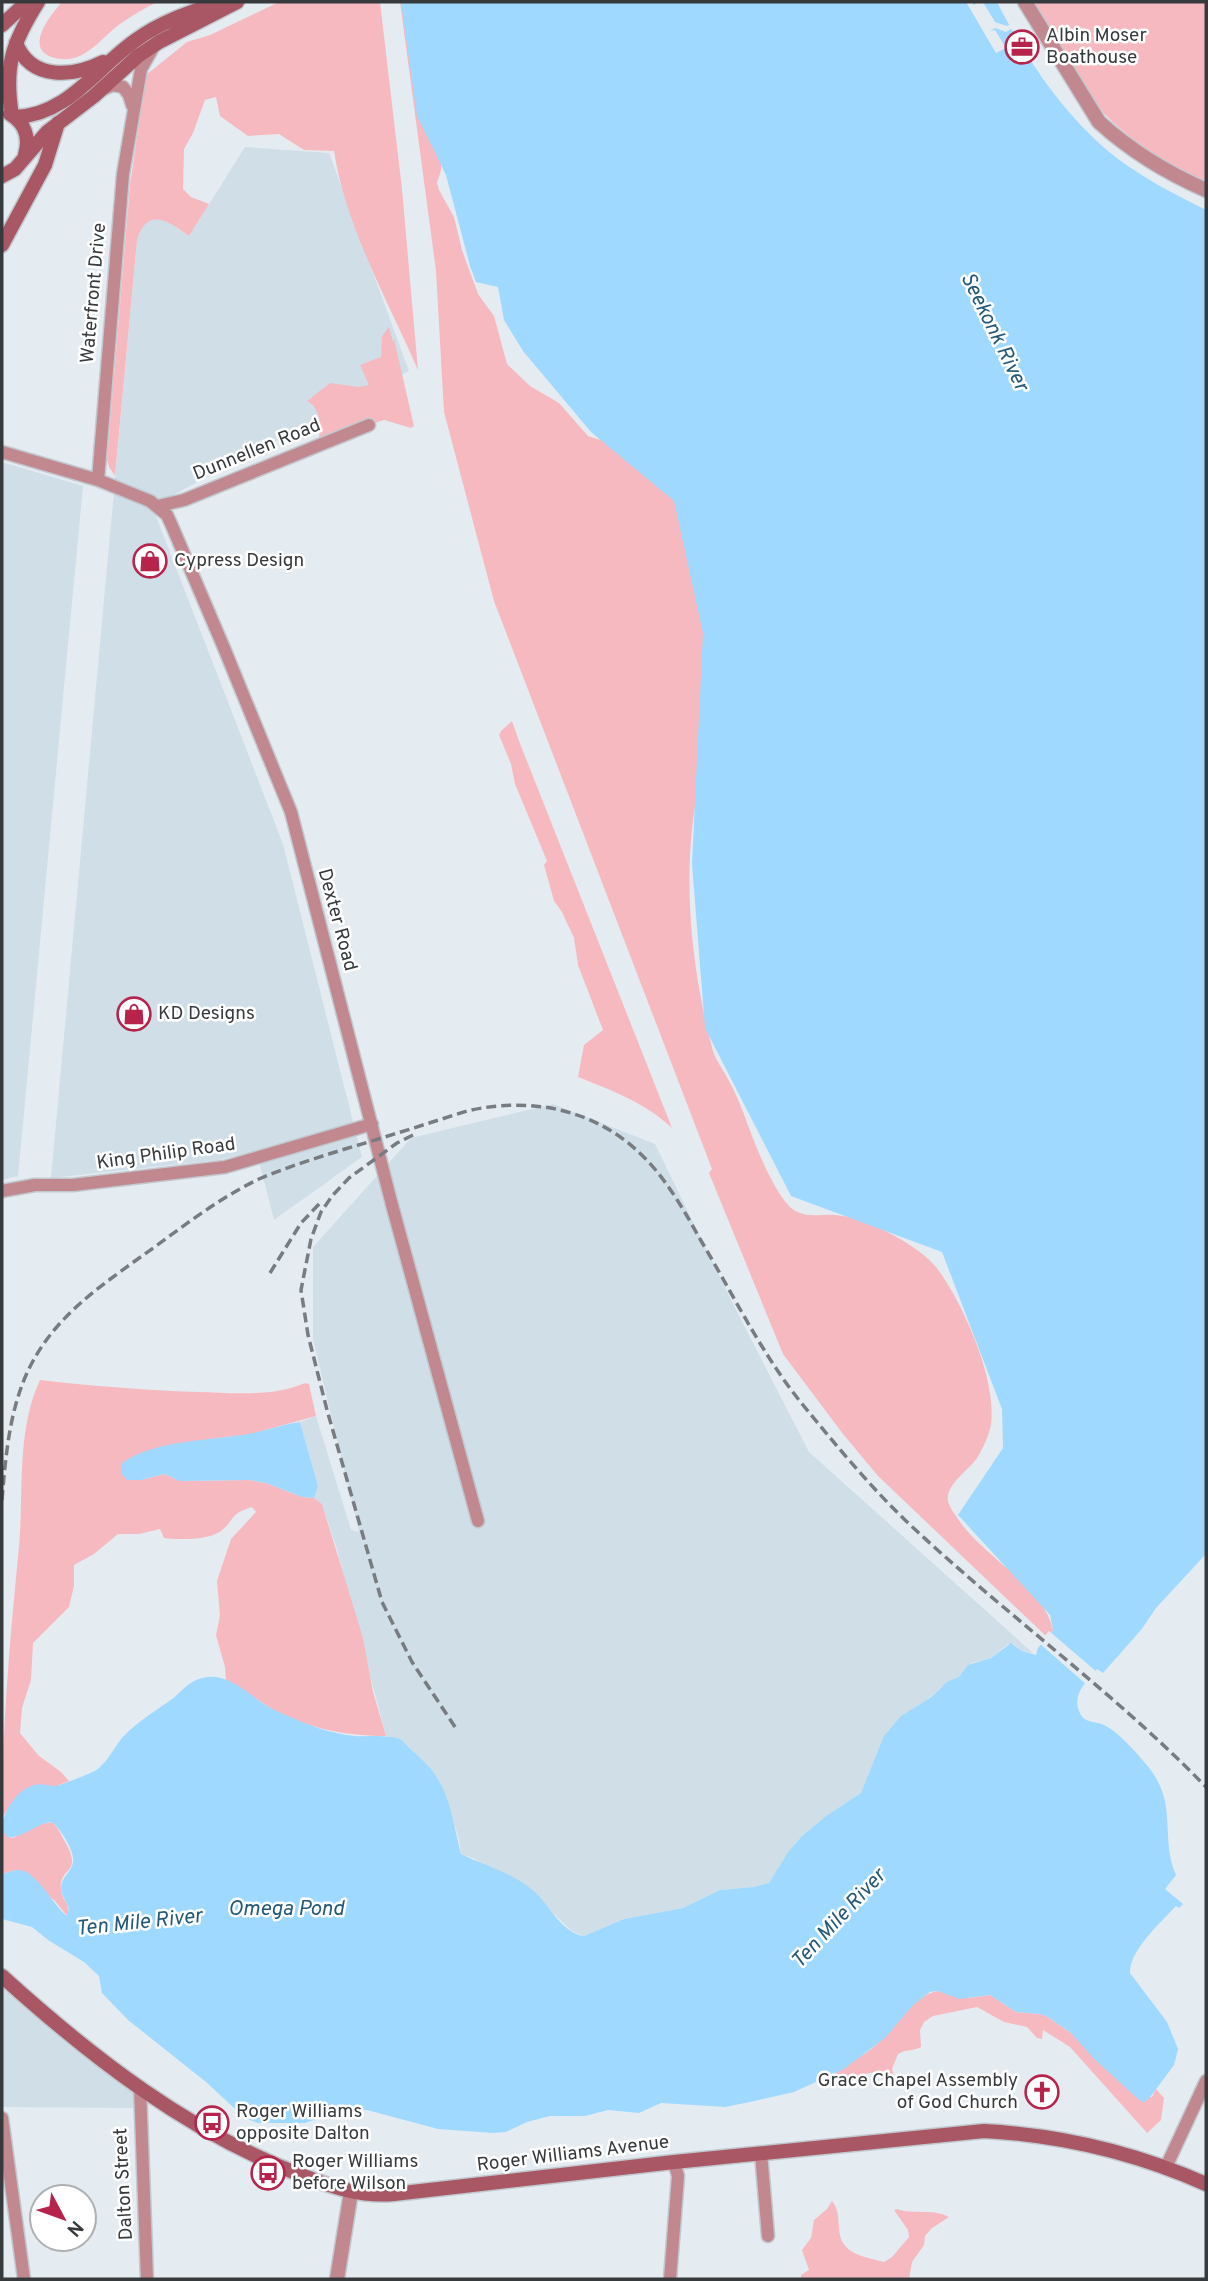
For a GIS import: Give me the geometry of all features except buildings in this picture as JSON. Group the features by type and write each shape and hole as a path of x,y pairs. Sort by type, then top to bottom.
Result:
{"main road":[{"path":"2,25 26,2"},
{"path":"25,155 26,133 10,114 8,73 16,43 38,2"},
{"path":"10,114 37,115 49,110 87,83 141,36 167,21 222,2"},
{"path":"2,186 25,155 59,122 100,91 133,60 154,45 236,2"},
{"path":"16,43 20,52 32,64 55,74 83,71 120,53"},
{"path":"2,245 45,165 59,122"},
{"path":"2,176 15,169"},
{"name":"Roger Williams Avenue","path":"2,1976 44,2014 178,2113 264,2160 351,2192 374,2196 984,2131 1025,2134 1134,2156 1206,2183"}],"street":[{"path":"1025,2 1099,122 1114,136 1157,165 1206,190"},
{"name":"Waterfront Drive","path":"98,480 123,174 132,109 141,69 154,45"},
{"path":"100,91 113,85 122,86 129,95 132,109"},
{"name":"Dunnellen Road","path":"158,506 184,500 369,425"},
{"path":"2,452 98,480 158,506"},
{"name":"Dexter Road","path":"158,506 167,515 172,526 291,813 478,1521"},
{"name":"King Philip Road","path":"2,1191 35,1185 74,1185 225,1167 372,1124"},
{"path":"1166,2166 1206,2081"},
{"name":"Dalton Street","path":"140,2087 148,2279"},
{"path":"2,2118 24,2279"},
{"path":"761,2153 768,2236"},
{"path":"670,2279 678,2176 674,2162"},
{"path":"337,2279 351,2192"}],"shaded area":[{"path":"62,2 158,2 120,24 86,53 70,59 61,59 49,56 42,50 40,43 45,26"},
{"path":"279,2 380,2 402,189 418,370 358,235 334,151 304,150 279,134 248,136 220,116 216,97 205,100 184,149 183,189 191,197 209,204 189,236 166,222 153,220 141,229 137,240 115,476 107,460 130,185 146,75 187,42 210,35"},
{"path":"400,2 408,2 441,163 437,183 439,190 454,217 462,250 478,294 494,316 507,364 530,386 559,403 588,436 600,440 523,351 722,538 693,822 689,888 694,955 713,1051 735,1093 765,1167 787,1203 804,1214 847,1217 890,1233 916,1249 936,1267 957,1300 983,1364 989,1386 991,1424 986,1442 977,1458 950,1489 949,1503 969,1533 1038,1599 1053,1630 1048,1638 878,1476 783,1354 709,1173 712,1169 494,601 444,412 436,271"},
{"path":"1033,2 1206,2 1206,183 1147,149 1097,106 1069,70"},
{"path":"245,147 329,153 409,371 152,506 283,844 362,1157 274,1220 256,1150 218,1160 51,1178 137,240 143,224 158,219 167,221 189,236"},
{"path":"389,327 414,426 411,428 384,420 318,441 319,418 315,408 307,401 330,383 358,387 369,385 360,365 381,357 382,336"},
{"path":"2,462 83,486 18,1176 2,1180"},
{"path":"512,721 672,1128 639,1104 578,1077 584,1045 603,1030 578,965 574,938 554,901 544,865 547,861 515,784 511,764 499,735"},
{"path":"553,1104 655,1144 809,1452 1033,1653 1008,1644 991,1658 972,1663 959,1677 940,1688 926,1701 861,1793 802,1836 788,1852 769,1883 720,1890 683,1908 624,1919 584,1936 572,1931 554,1914 473,1858 461,1854 445,1794 437,1777 402,1740 386,1736 336,1546 322,1504 314,1498 318,1486 300,1422 316,1416 351,1530 359,1532 313,1339 313,1247 411,1138"},
{"path":"40,1380 138,1389 239,1393 266,1392 309,1384 316,1416 251,1434 203,1440 141,1480 164,1474 180,1481 249,1480 266,1483 302,1497 314,1498 322,1504 363,1638 373,1692 386,1736 338,1732 292,1719 226,1680 216,1635 220,1616 217,1581 231,1539 256,1512 252,1507 236,1515 221,1531 202,1538 164,1538 160,1529 139,1534 118,1534 94,1554 74,1565 74,1586 69,1607 33,1643 31,1680 22,1708 20,1733 38,1755 69,1781 11,1804 2,1818 5,1717 19,1547 22,1462 27,1420"},
{"path":"52,1822 72,1859 61,1882 62,1894 68,1905 67,1916 55,1901 16,1870 2,1874 2,1830 11,1838"},
{"path":"2,1974 135,2085 136,2108 2,2107"},
{"path":"938,1991 968,1998 990,1995 1016,2012 1048,2017 1071,2033 1137,2098 1152,2097 1156,2089 1164,2098 1161,2120 1147,2133 1070,2047 1043,2030 1042,2039 1037,2038 1027,2027 1004,2022 977,2007 933,2016 924,2022 920,2030 921,2047 898,2054 892,2069 896,2082 889,2087 874,2072 852,2077 838,2085 817,2081 870,2050 915,2003"},
{"path":"832,2201 837,2211 840,2237 848,2249 861,2256 884,2262 892,2257 909,2237 908,2230 894,2210 936,2213 949,2217 925,2236 924,2245 912,2262 909,2279 801,2279 801,2275 809,2270 802,2250 811,2238 814,2220"}],"water":[{"path":"401,2 997,2 1034,66 1081,126 1128,166 1206,210 1206,1554 1156,1608 1141,1630 1103,1673 1097,1669 1077,1699 1079,1711 1084,1718 1111,1729 1145,1763 1156,1777 1166,1805 1171,1861 1176,1875 1165,1889 1183,1904 1179,1908 1176,1906 1140,1946 1131,1964 1130,1973 1167,2022 1178,2049 1174,2065 1148,2100 1142,2102 1137,2098 1094,2059 1071,2033 1048,2017 1016,2012 990,1995 959,1999 938,1991 930,1992 912,2006 885,2038 844,2069 794,2092 725,2107 661,2103 639,2113 608,2110 585,2116 550,2116 527,2122 506,2132 493,2133 438,2129 367,2110 341,2111 305,2123 258,2123 245,2118 206,2082 128,2020 102,1993 99,1976 84,1962 32,1927 2,1919 2,1874 16,1870 25,1871 38,1882 67,1916 69,1909 61,1888 73,1862 69,1846 52,1822 19,1836 7,1837 2,1830 3,1823 7,1810 16,1797 34,1785 58,1785 95,1771 122,1738 144,1718 201,1678 224,1679 274,1710 323,1730 402,1740 428,1766 441,1784 452,1814 461,1854 527,1885 569,1930 584,1936 624,1919 683,1908 720,1890 769,1883 788,1852 802,1836 861,1793 884,1736 901,1716 930,1698 947,1682 959,1677 968,1665 991,1658 1011,1643 1022,1651 1036,1655 1038,1648 1053,1630 1050,1615 958,1515 1003,1448 1002,1409 942,1252 791,1196 705,1028 692,864 703,633 674,501 591,432 523,351 504,320 498,287 476,282 446,175 417,116"},
{"path":"300,1422 318,1486 314,1498 302,1497 266,1483 249,1480 180,1481 164,1474 141,1480 127,1480 121,1473 121,1464 134,1456 167,1445 237,1436"}],"pier":[{"path":"966,2 972,2 974,5 983,2 995,22 1007,26 1012,24 1014,27 1006,32 995,28 990,31 995,30 1006,48 996,53"},
{"path":"1049,1631 1098,1673 1087,1685 1039,1643"}],"railway":[{"path":"2,1500 14,1411 25,1377 43,1345 66,1317 92,1293 180,1228 243,1187 312,1159 467,1111 509,1105 551,1108 590,1120 609,1130 650,1163 677,1199 774,1366 865,1478 942,1554 1133,1718 1206,1787"},
{"path":"413,1135 397,1143 349,1178 332,1196 321,1212 311,1239 301,1290 308,1335 327,1410 382,1602 412,1662 457,1730"},
{"path":"270,1273 301,1223 322,1201"}],"place":[{"name":"Albin Moser Boathouse","path":"1022,47"},
{"name":"Cypress Design","path":"150,561"},
{"name":"KD Designs","path":"134,1014"},
{"name":"Grace Chapel Assembly of God Church","path":"1042,2092"},
{"name":"Roger Williams opposite Dalton","path":"212,2123"},
{"name":"Roger Williams before Wilson","path":"268,2173"}],"water label":[{"name":"Seekonk River","path":"994,332"},
{"name":"Omega Pond","path":"286,1909"},
{"name":"Ten Mile River","path":"839,1919"},
{"name":"Ten Mile River","path":"139,1923"}]}
